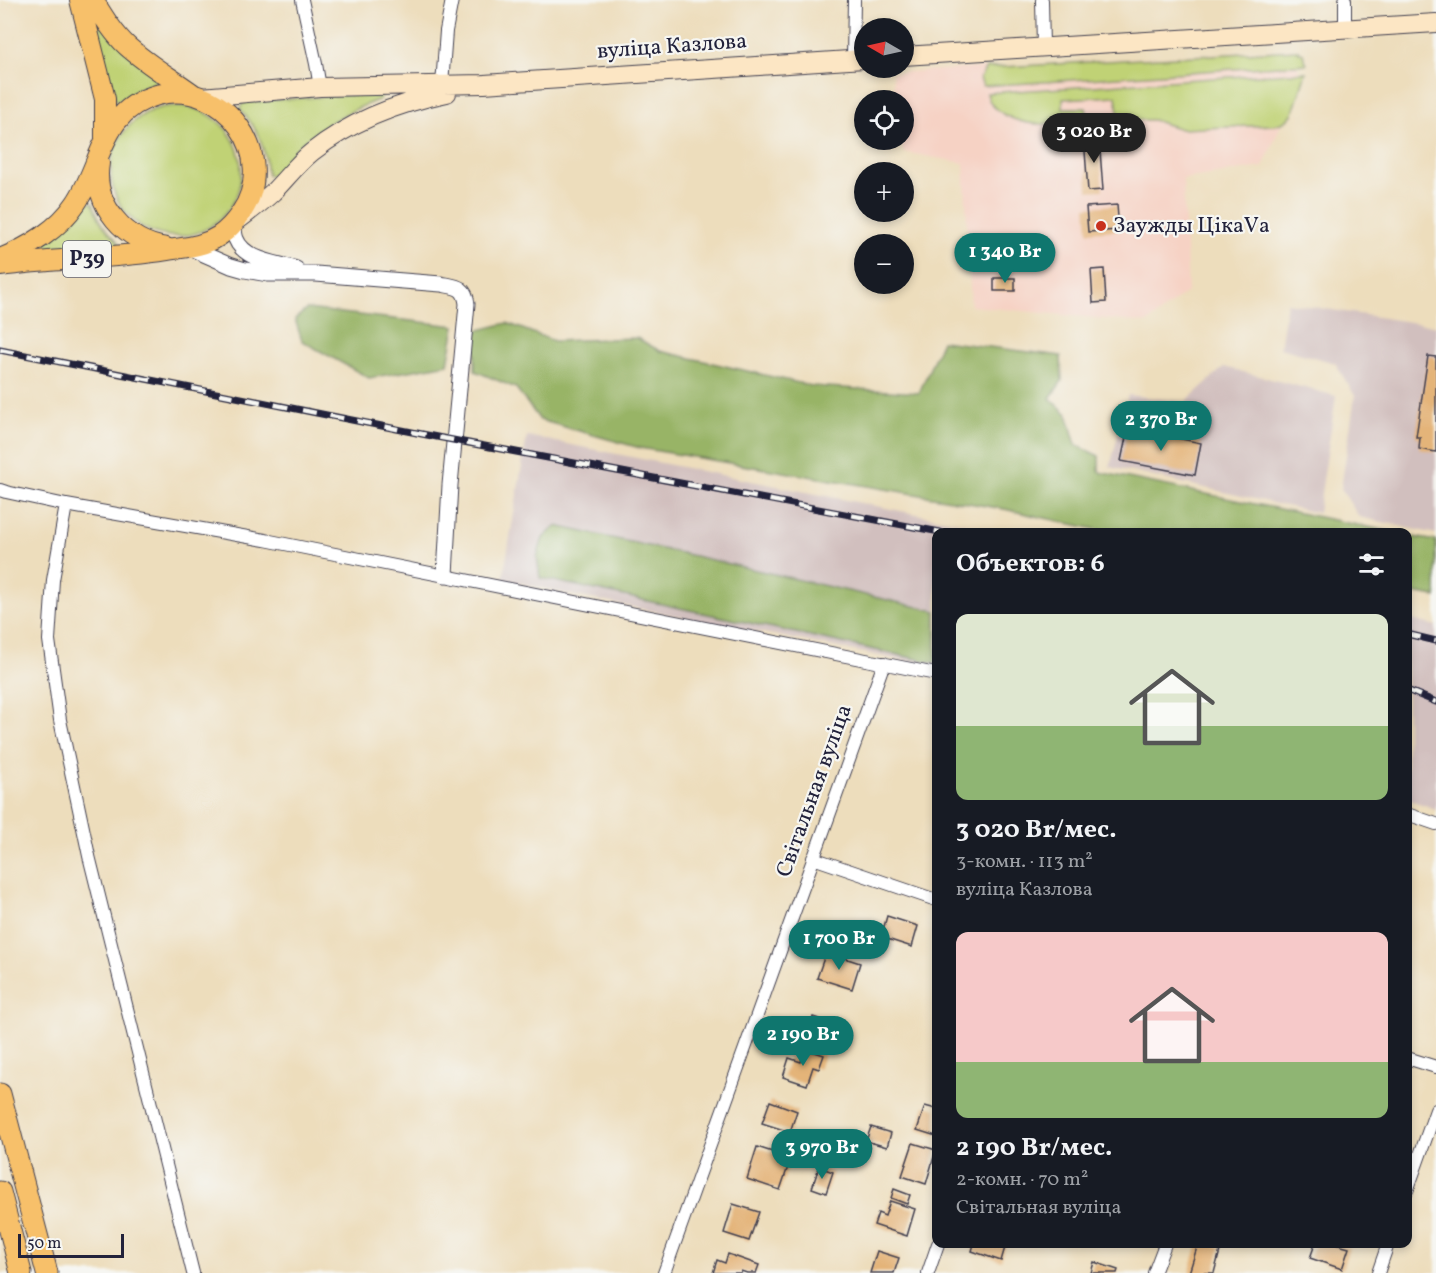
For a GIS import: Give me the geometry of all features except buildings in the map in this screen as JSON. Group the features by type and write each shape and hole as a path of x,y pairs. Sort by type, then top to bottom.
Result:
{"highway":[{"path":"0,1094 47,1273"},
{"path":"0,1192 21,1273"}],"main road":[{"name":"Р39","path":"80,0 105,99 103,145 98,168 105,202 113,217 125,230 140,240 156,246 181,249"},
{"name":"Р39","path":"0,266 135,255 206,243 221,235 234,224 246,206 250,195 254,162 248,141 237,122 221,107 197,96 125,45 93,0"},
{"path":"914,55 1436,23"},
{"name":"вуліца Казлова","path":"484,84 854,59"},
{"path":"197,96 320,87 484,84"},
{"path":"234,224 272,193 309,154 332,137 357,123 418,99 484,84"},
{"name":"Р39","path":"0,259 40,238 56,226 75,205 87,184 114,123 127,111 141,101 158,95 175,93 197,96"}],"street":[{"path":"302,0 320,87"},
{"path":"442,85 446,31 452,0"},
{"path":"854,0 856,18"},
{"path":"1042,0 1043,48"},
{"path":"1345,0 1345,28"},
{"path":"234,224 235,237 246,253 316,274"},
{"path":"181,249 245,270 268,274 316,274 441,284 459,287 465,294 467,304 444,575"},
{"path":"0,490 66,505 265,540 444,575 932,673"},
{"path":"66,505 53,580 49,640 60,720 89,856 193,1273"},
{"name":"Світальная вуліца","path":"664,1273 884,663"},
{"path":"1412,816 1436,824"},
{"path":"813,858 932,899"},
{"path":"1412,1060 1436,1067"},
{"path":"1412,1177 1436,1110"},
{"path":"928,1273 937,1248"},
{"path":"1154,1273 1163,1248"},
{"path":"1378,1273 1387,1248"}],"shaded area":[{"path":"1293,49 1301,79 1263,167 1183,179 1188,291 1147,323 971,306 964,163 903,152 903,150 914,150 914,90 895,90 893,78 914,78 914,72"},
{"path":"1287,303 1436,326 1436,534 1359,517 1341,489 1355,396 1335,363 1280,348"},
{"path":"1224,367 1336,396 1318,513 1110,467 1128,395 1185,402"},
{"path":"527,436 986,528 932,528 932,666 581,597 503,579"},
{"path":"1412,620 1436,626 1436,809 1412,801"}],"green space":[{"path":"96,21 156,77 153,84 140,88 119,101 115,100 94,22"},
{"path":"1296,50 1303,54 1307,64 983,86 980,78 986,68"},
{"path":"1306,72 1293,113 1285,121 1274,125 1181,129 1153,120 1119,120 1116,96 1063,99 1063,108 1086,108 1088,118 1035,124 1005,115 993,106 987,93"},
{"path":"381,94 380,99 346,114 316,132 297,148 271,176 267,172 259,136 240,109 244,102"},
{"path":"176,106 201,111 222,125 236,146 241,171 236,196 222,217 201,231 176,236 151,231 130,217 116,196 111,171 116,146 130,125 151,111"},
{"path":"85,202 93,203 102,224 120,246 32,256"},
{"path":"307,309 455,326 448,364 369,378 302,341 295,319"},
{"path":"507,323 554,341 637,338 660,351 812,386 919,393 942,341 1061,356 1062,381 1050,398 1067,414 1076,445 1099,456 1099,472 1372,528 1090,528 1004,509 640,448 540,420 516,388 475,371 475,331"},
{"path":"556,526 932,610 932,662 540,578 537,557 543,538"},
{"path":"1412,537 1436,541 1436,597 1412,593"}],"railway":[{"path":"0,350 437,437 932,530"},
{"path":"1412,635 1436,641"},
{"path":"1412,692 1436,702"}],"place":[{"name":"Заужды ЦікаVа","path":"1101,226"}]}
